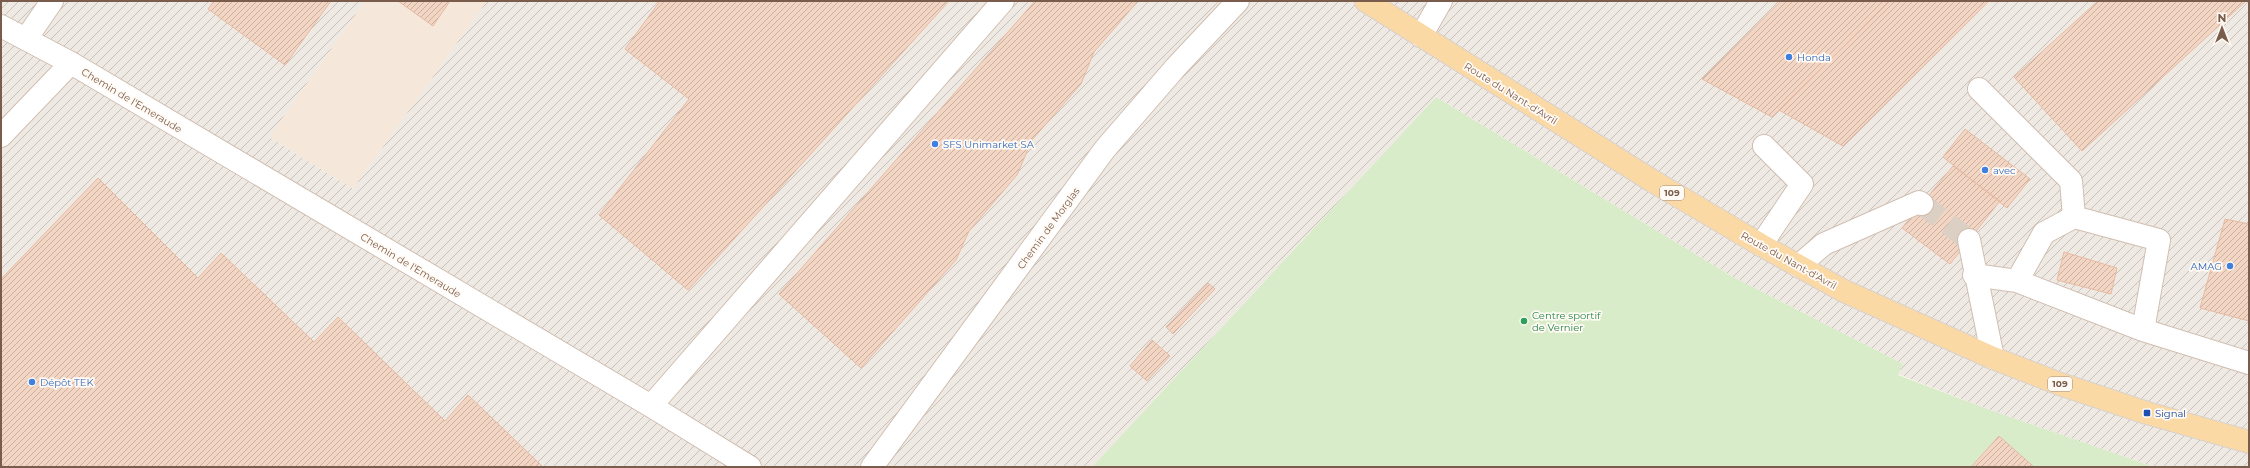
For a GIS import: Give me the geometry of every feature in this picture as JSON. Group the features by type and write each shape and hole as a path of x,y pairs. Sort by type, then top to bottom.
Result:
{"main road":[{"name":"Route du Nant-d'Avril","path":"1366,1 1651,180 1761,245 1844,291 1993,358 2060,384 2147,413 2249,442"}],"street":[{"path":"26,39 52,1"},
{"path":"651,406 1003,1"},
{"name":"Chemin de Morglas","path":"872,467 1105,150 1176,67 1238,1"},
{"path":"1421,36 1441,1"},
{"name":"Chemin de l'Emeraude","path":"1,26 71,64 651,406 750,467"},
{"name":"Chemin de l'Emeraude","path":"1,136 71,64"},
{"path":"1980,89 2071,182 2074,217"},
{"path":"1761,245 1802,184 1764,146"},
{"path":"1798,266 1824,244 1919,202 1922,204"},
{"path":"2017,281 2044,233 2074,217 2159,240 2143,330"},
{"path":"1968,240 1974,275 1993,358"},
{"path":"1974,275 2017,281 2143,330 2249,363"}],"shaded area":[{"path":"1,1 365,1 269,137 353,189 487,1 2249,1 2249,467 2154,467 1990,410 1898,374 1903,364 1733,277 1436,97 1092,467 1,467"},
{"path":"365,1 487,1 353,189 269,137"}],"green space":[{"name":"Centre sportif de Vernier","path":"1436,97 1733,277 1903,364 1898,375 1990,410 2154,467 1092,467"}],"building":[{"path":"214,1 331,1 285,65 208,9"},
{"path":"398,1 450,1 433,26"},
{"path":"660,1 949,1 688,290 599,215 689,99 625,49"},
{"path":"1035,1 1138,1 1094,52 1081,84 1032,140 1017,175 969,231 956,260 861,368 779,294"},
{"path":"1781,1 1890,1 1772,117 1702,79"},
{"path":"1890,1 1989,1 1843,146 1779,110"},
{"path":"2098,1 2246,1 2082,151 2014,77"},
{"path":"1965,129 2030,179 2007,208 1943,157"},
{"path":"1953,166 2000,201 1950,264 1902,228"},
{"path":"98,178 198,278 221,253 314,342 338,317 445,421 468,395 543,467 1,467 1,279"},
{"name":"AMAG","path":"2225,219 2249,224 2249,321 2200,308"},
{"path":"2064,252 2117,268 2111,294 2057,280"},
{"path":"1208,283 1215,289 1173,334 1166,327"},
{"path":"1152,340 1170,356 1147,381 1130,366"},
{"path":"1999,436 2034,467 1971,467"}],"tunnel":[{"path":"1922,204 1969,240"}],"place":[{"name":"Honda","path":"1789,57"},
{"name":"SFS Unimarket SA","path":"935,144"},
{"name":"avec","path":"1985,170"},
{"name":"AMAG","path":"2230,266"},
{"name":"Centre sportif de Vernier","path":"1524,321"},
{"name":"Dépôt TEK","path":"32,382"},
{"name":"Signal","path":"2147,413"}]}
